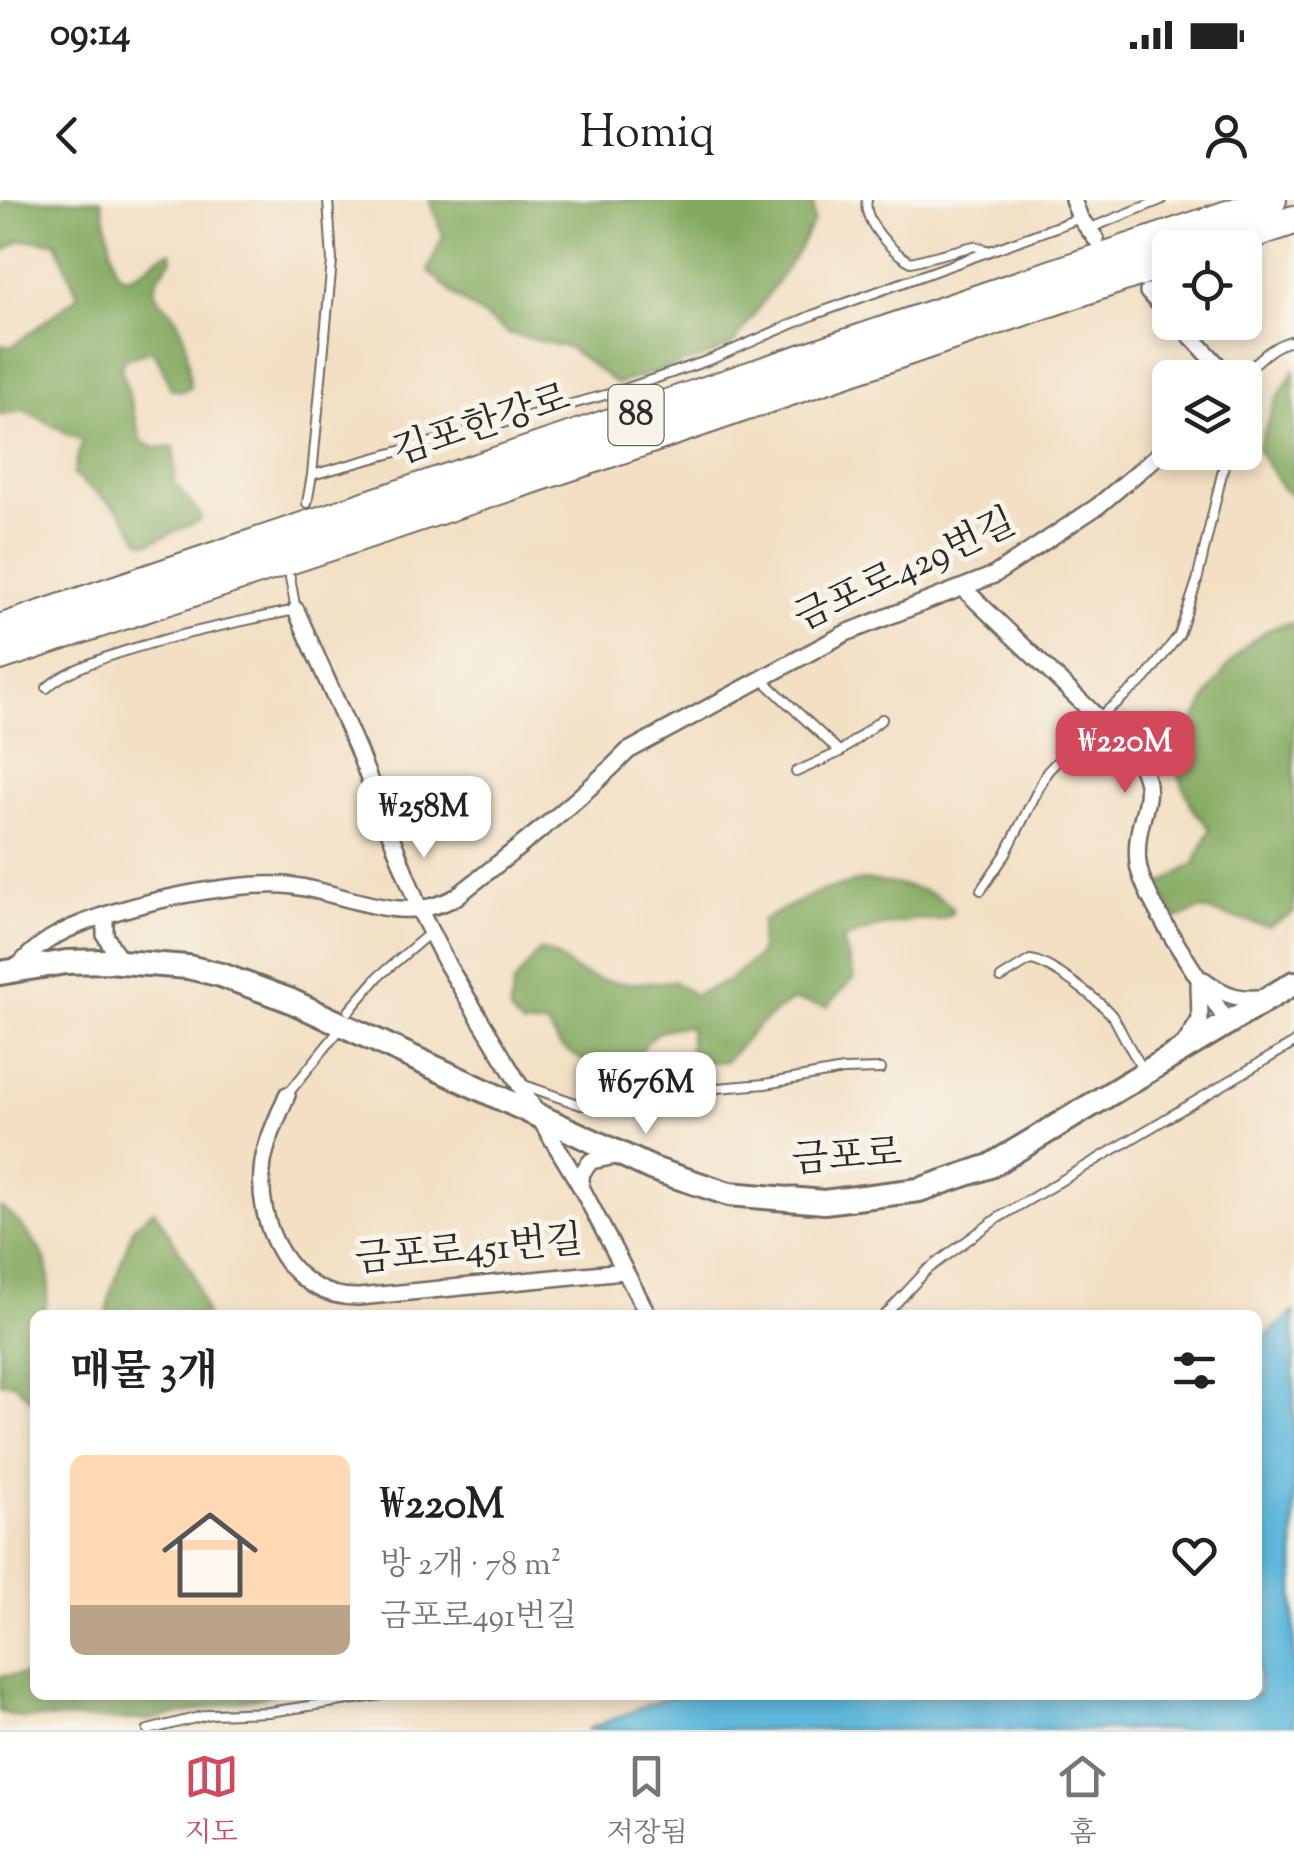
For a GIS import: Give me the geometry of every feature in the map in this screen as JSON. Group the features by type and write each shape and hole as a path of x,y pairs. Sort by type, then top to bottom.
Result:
{"highway":[{"name":"김포한강로","path":"0,629 1272,200"},
{"path":"1262,231 1294,220"},
{"name":"김포한강로","path":"0,656 574,466 1152,268"}],"main road":[{"name":"금포로","path":"8,971 66,962 120,961 188,967 256,986 621,1155 693,1183 758,1198 824,1202 888,1196 990,1166 1284,989"}],"street":[{"path":"1073,200 1088,229"},
{"path":"1148,292 1152,296"},
{"path":"1195,340 1213,360"},
{"name":"금포로429번길","path":"420,911 456,897 596,784 628,751 760,676 846,633 994,576 1046,543 1152,462"},
{"path":"964,589 1098,718 1144,768 1148,793 1138,864 1146,887 1228,1023"},
{"path":"296,610 357,748 420,911 448,966 580,1187 645,1310"},
{"path":"8,971 54,936 105,916 200,894 268,884 420,911"},
{"path":"105,916 105,934 120,961"},
{"path":"1197,975 1218,991 1238,998 1284,989"},
{"path":"1176,1055 1200,1020 1197,975"},
{"path":"477,1088 492,1086 500,1080 506,1059"},
{"name":"금포로451번길","path":"288,1096 263,1162 264,1206 286,1263 317,1290 331,1296 360,1297 624,1271"},
{"path":"580,1187 581,1174 590,1161 621,1155"}],"lane":[{"path":"306,503 332,262 328,200"},
{"path":"867,200 864,208 868,218 911,262 974,246 990,251"},
{"path":"312,475 616,392 990,251 1088,229 1161,200"},
{"path":"1261,360 1280,344 1294,340"},
{"path":"981,890 1004,855 1040,782 1098,718 1145,679 1179,635 1223,470"},
{"path":"47,688 62,676 130,650 296,610 290,578"},
{"path":"760,676 840,752"},
{"path":"796,772 840,752 882,720"},
{"path":"349,1012 379,976 431,932"},
{"path":"1001,978 1030,960 1049,966 1107,1010 1130,1052 1147,1073"},
{"name":"금포로451번길","path":"288,1096 336,1033"},
{"path":"890,1310 927,1270 998,1218 1294,1043"},
{"path":"520,1083 570,1102 605,1104 660,1101 693,1090 765,1084 844,1070 881,1069"},
{"path":"148,1730 192,1717 269,1712 349,1700"}],"green space":[{"path":"4,200 101,200 116,270 124,277 138,273 171,252 172,259 154,290 183,332 190,388 171,389 151,350 124,359 121,367 142,442 155,448 174,447 175,484 201,520 149,543 141,541 119,510 73,475 82,441 24,410 0,416 0,345 11,347 78,296 56,242 20,240 0,253 0,210"},
{"path":"429,200 813,200 814,221 797,253 734,343 710,355 617,384 569,348 508,333 428,271 443,235"},
{"path":"1294,370 1294,497 1283,489 1262,457 1262,436"},
{"path":"1294,623 1294,913 1268,927 1200,909 1177,919 1159,886 1195,863 1210,829 1193,809 1174,764 1206,699 1236,656 1273,628"},
{"path":"864,880 925,891 953,910 937,920 918,919 843,939 854,978 827,1007 792,1000 758,1026 725,1062 690,1061 690,1027 669,1028 642,1049 633,1068 608,1076 560,1046 547,1025 522,1026 509,1011 514,983 539,951 555,955 575,970 598,979 635,983 673,981 694,995 728,981 759,955 762,920 818,892"},
{"path":"0,1207 34,1241 44,1258 48,1290 44,1310 30,1310 30,1399 14,1383 0,1382"},
{"path":"154,1210 192,1270 204,1310 108,1310 134,1226"},
{"path":"30,1674 30,1700 248,1700 150,1720 23,1718 0,1712 0,1676"}],"water":[{"path":"1294,1312 1294,1730 586,1730 660,1700 1262,1700 1262,1340"}]}
